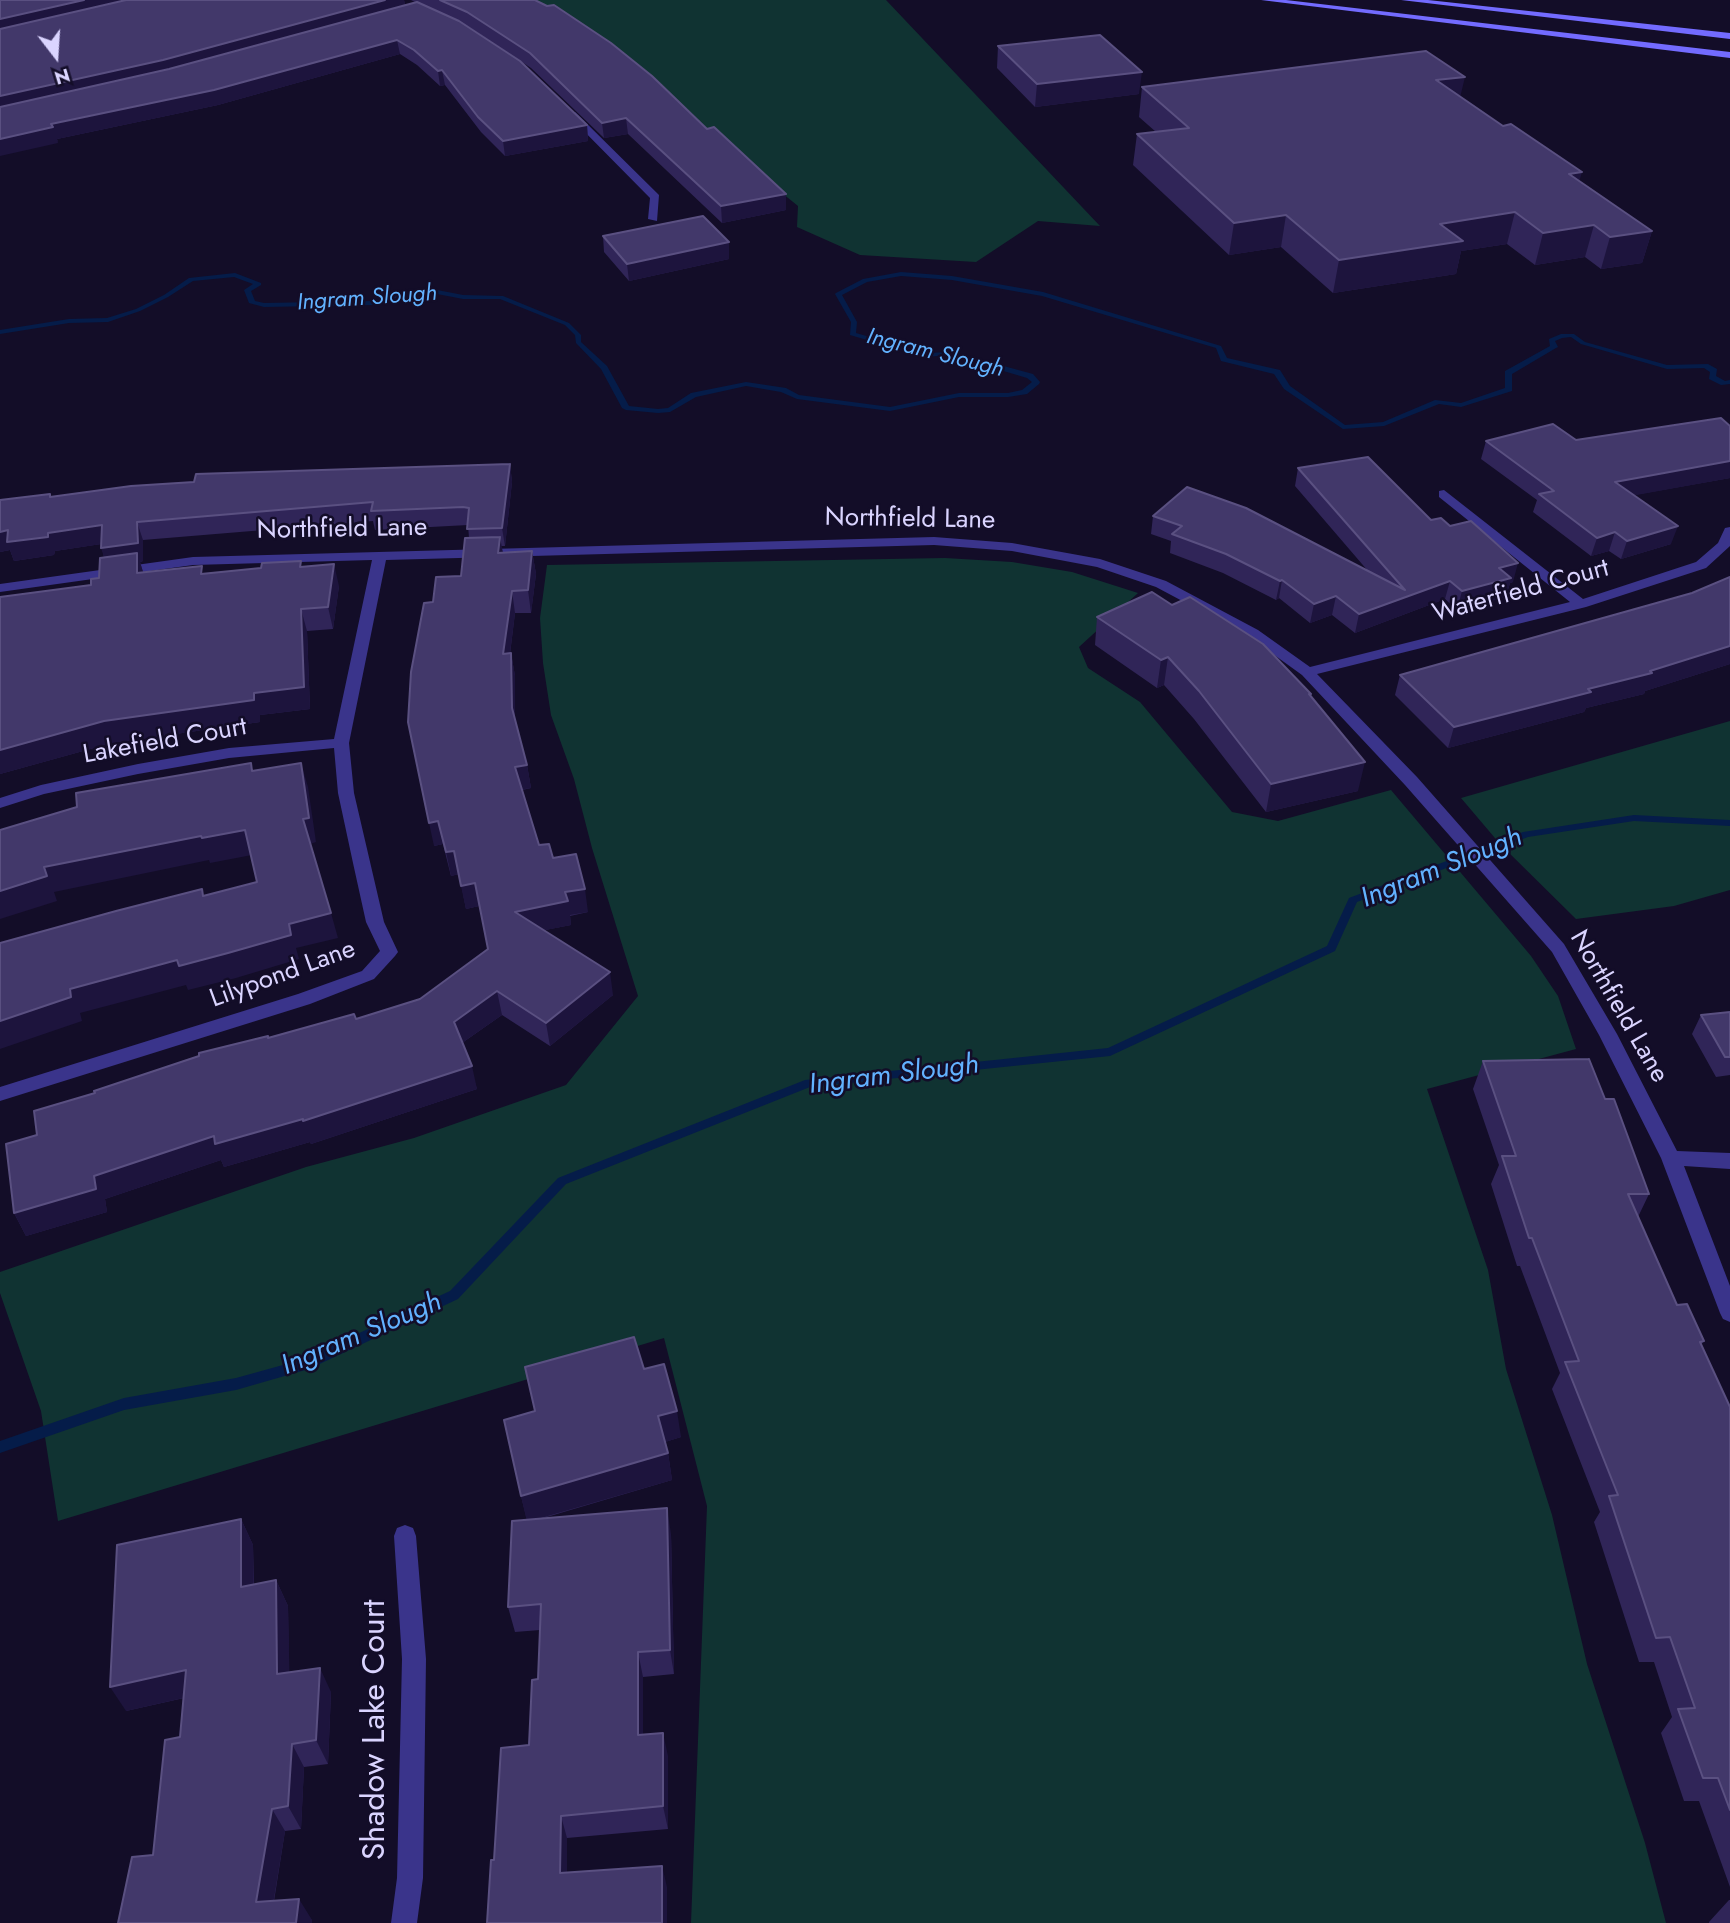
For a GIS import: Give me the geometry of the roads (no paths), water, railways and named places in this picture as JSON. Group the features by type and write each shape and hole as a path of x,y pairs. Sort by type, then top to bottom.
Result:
{"main road":[{"path":"1265,0 1730,55"},
{"path":"1405,0 1730,36"},
{"path":"1443,0 1465,6"}],"street":[{"path":"568,110 655,197 653,219"},
{"path":"1444,494 1581,604"},
{"name":"Waterfield Court","path":"1307,671 1581,604 1701,565 1724,545 1730,531"},
{"name":"Northfield Lane","path":"0,588 193,561 934,541 1012,547 1100,563 1161,584 1242,626 1307,671 1411,782 1559,948 1608,1034 1671,1158 1730,1314"},
{"name":"Lilypond Lane","path":"0,1094 304,999 368,975 388,952 375,922 361,863 346,793 341,743 380,555"},
{"name":"Lakefield Court","path":"0,803 41,790 126,771 229,752 341,743"},
{"path":"1671,1158 1730,1161"},
{"name":"Shadow Lake Court","path":"404,1923 410,1865 414,1672 405,1536"}],"waterway":[{"name":"Ingram Slough","path":"0,332 69,321 108,320 138,310 191,279 235,275 259,284 247,290 252,303 264,305 375,303 397,296 432,291 463,297 501,297 567,324 578,335 578,342 604,368 626,408 670,410 694,395 746,384 783,390 797,397 890,409 959,395 1008,395 1024,392 1036,382 1030,376 950,353 925,355 852,334 854,322 838,294 865,280 901,274 952,278 1043,294 1219,347 1224,359 1277,372 1287,387 1343,427 1384,424 1438,402 1461,405 1509,389 1508,373 1554,347 1551,340 1561,336 1572,335 1583,343 1667,367 1705,366 1714,371 1712,377 1724,383 1730,382"},
{"name":"Ingram Slough","path":"0,1447 124,1404 236,1384 304,1365 454,1295 562,1181 809,1083 1110,1052 1331,948 1353,900 1526,834 1634,818 1730,823"}]}
